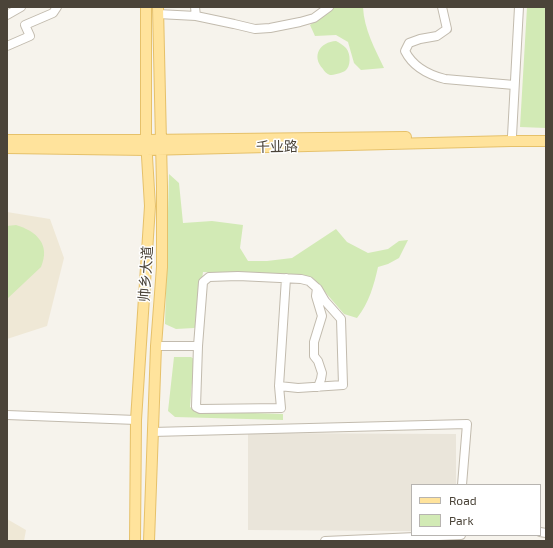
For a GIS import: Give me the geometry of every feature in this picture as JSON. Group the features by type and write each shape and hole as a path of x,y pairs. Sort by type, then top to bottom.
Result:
{"main road":[{"name":"帅乡大道","path":"134,541 136,420 150,206 146,145 146,7"},
{"name":"帅乡大道","path":"149,541 156,346 162,268 158,11"},
{"name":"千业路","path":"7,148 546,136"},
{"name":"千业路","path":"7,140 146,145"},
{"name":"千业路","path":"161,144 546,142"}],"street":[{"path":"7,15 21,7"},
{"path":"7,46 30,36 24,25 53,13 57,7"},
{"path":"195,7 196,16"},
{"path":"158,11 196,16 255,29 293,24 314,18 329,7"},
{"path":"442,7 447,29 437,36 420,39 409,43 405,51 408,58 417,67 434,76 445,79 514,85"},
{"path":"512,136 519,7"},
{"path":"279,386 298,388 343,385 341,319 325,301 317,288 309,281 301,279 286,278 238,276 209,277 204,282 198,346 196,407 200,409 281,408 279,386 286,278"},
{"path":"317,288 316,296 322,316 314,342 314,356 318,361 322,373 318,387"},
{"path":"156,346 198,346"},
{"path":"7,415 136,420"},
{"path":"152,432 467,424 462,484"},
{"path":"325,541 431,536"}],"shaded area":[{"path":"7,212 50,219 64,258 47,326 7,339"},
{"path":"248,433 456,434 456,484 411,484 411,531 248,530"},
{"path":"7,519 26,530 24,541 7,541"}],"green space":[{"path":"334,7 363,7 365,23 384,68 361,70 354,63 348,42 336,35 315,36 310,25"},
{"path":"527,7 546,7 546,128 520,127"},
{"path":"336,41 344,46 348,51 349,64 345,71 330,75 325,72 319,64 318,55 319,50 322,47 330,42"},
{"path":"169,174 179,183 183,223 212,221 243,225 240,248 248,261 267,261 292,258 336,229 347,242 368,253 388,249 399,241 408,240 399,258 378,267 370,294 365,306 357,318 344,314 313,278 302,275 203,272 196,327 176,329 165,324"},
{"path":"16,225 30,231 40,240 43,245 44,259 41,267 7,299 7,226"},
{"path":"174,357 191,357 194,359 190,407 195,411 283,414 283,420 175,417 168,411"}]}
